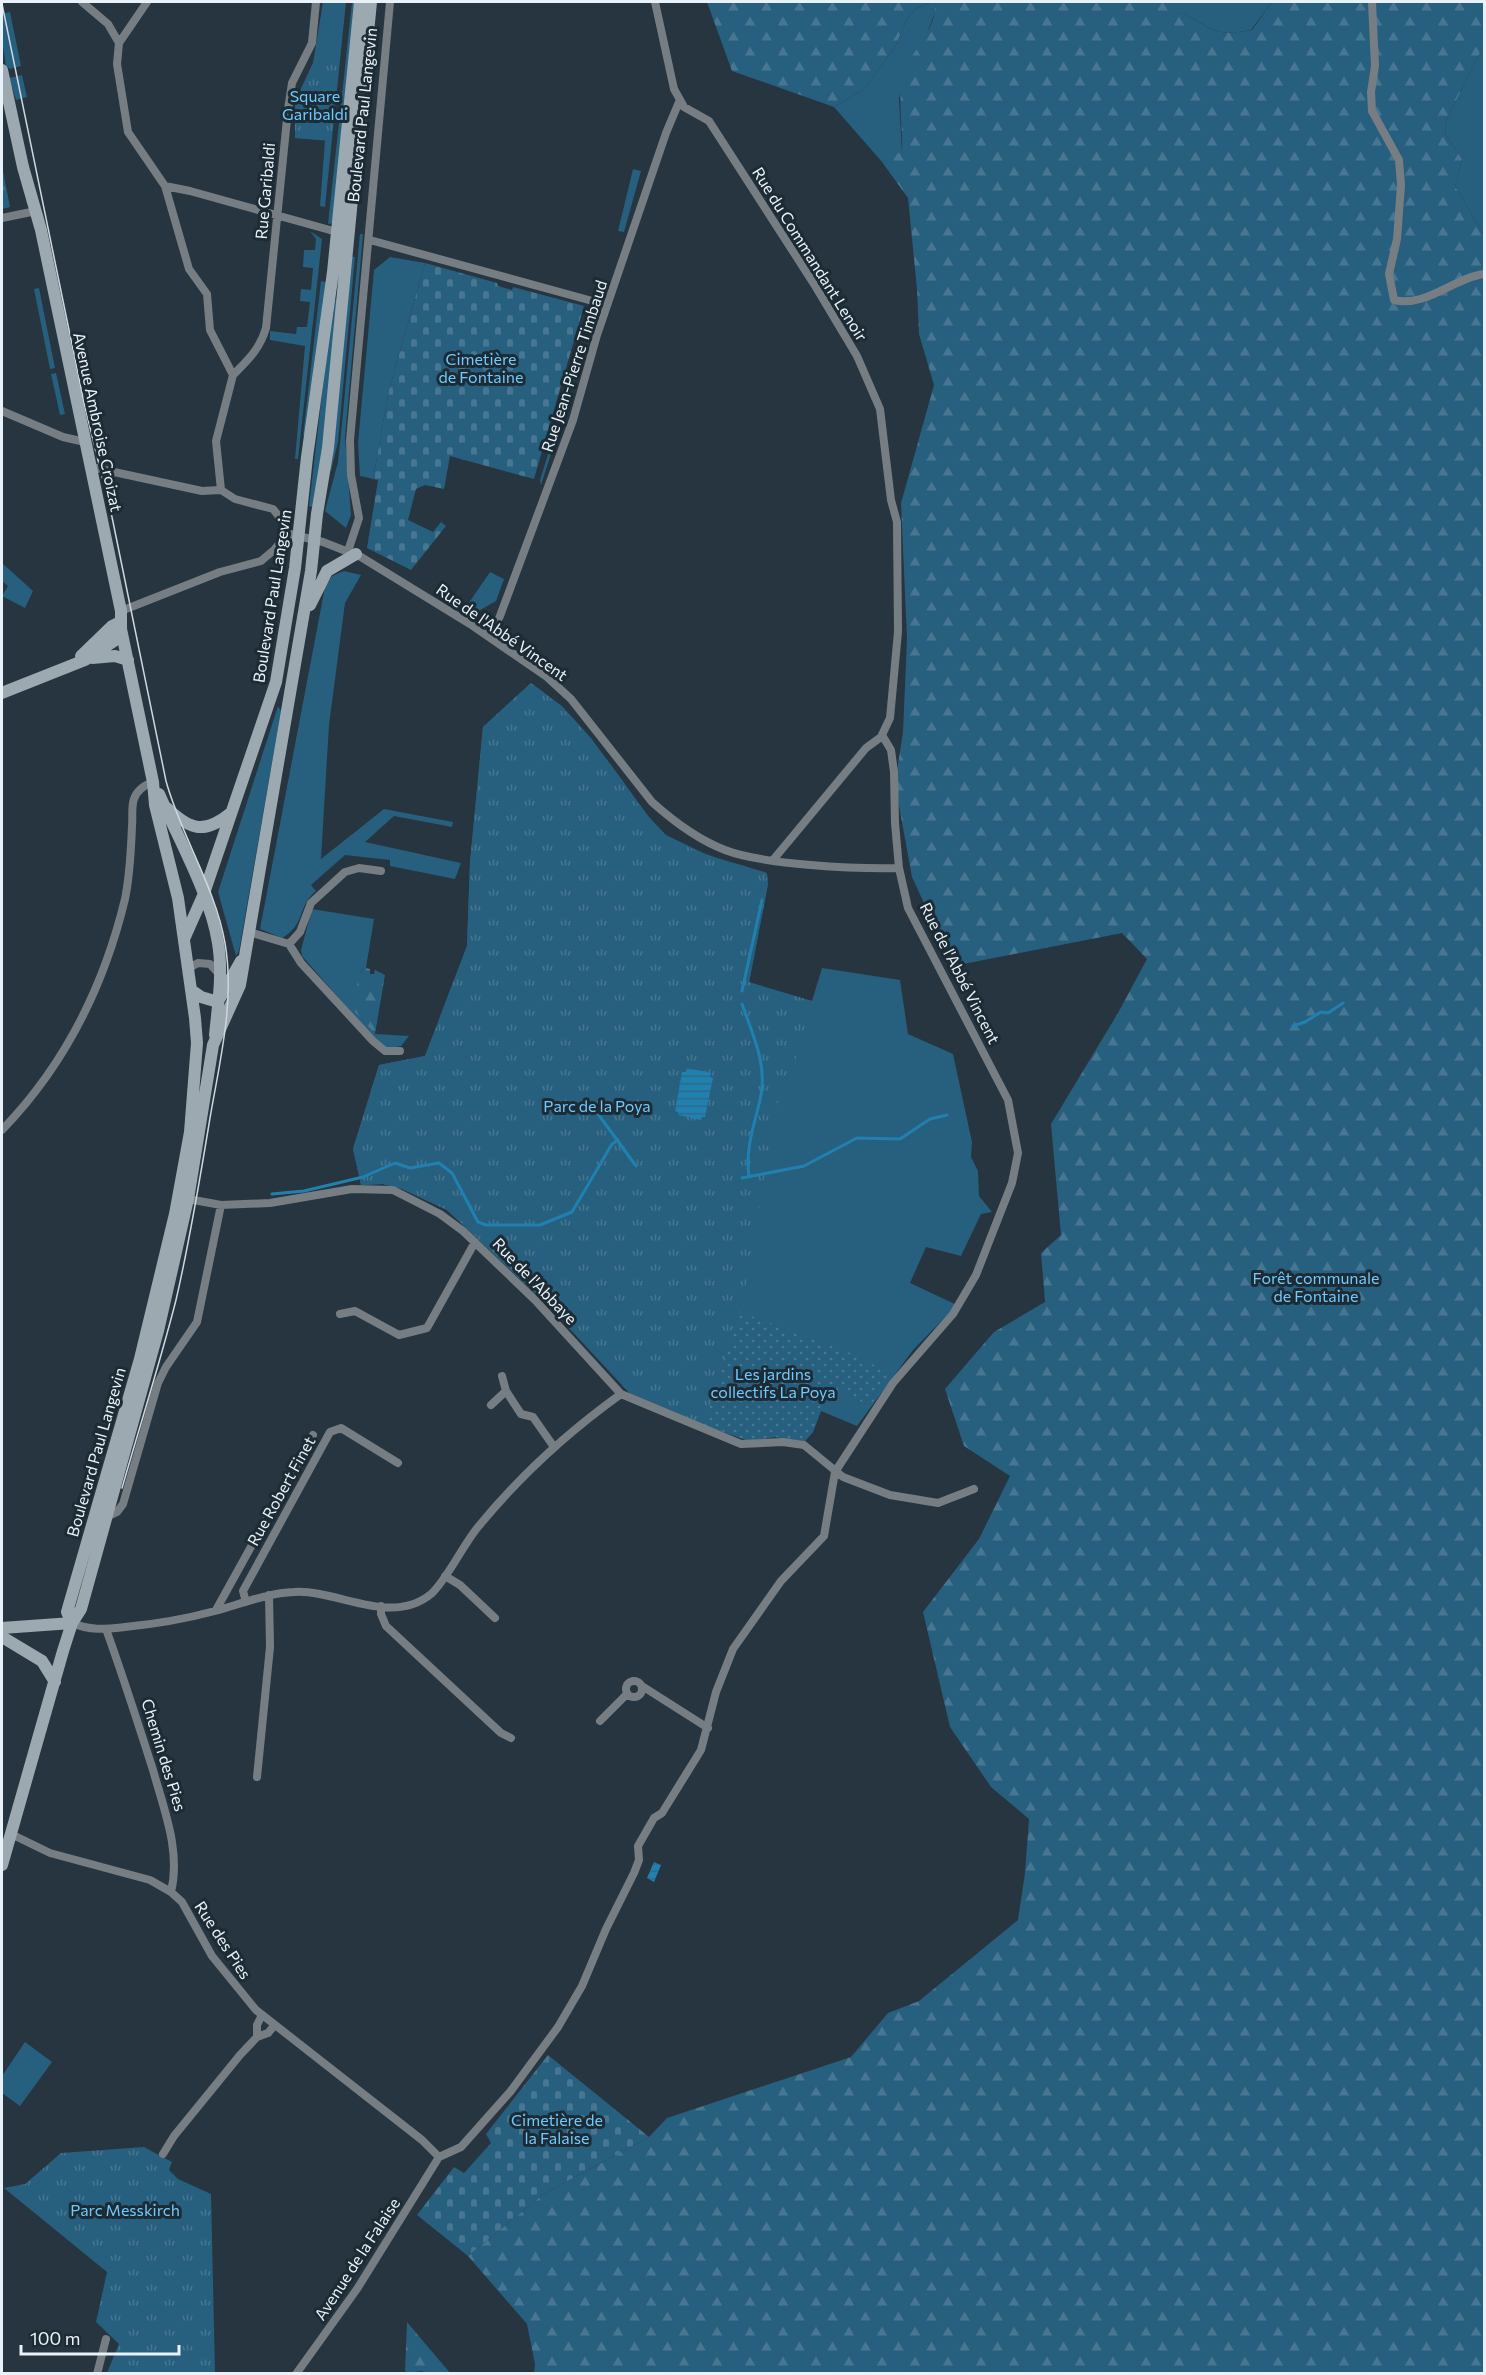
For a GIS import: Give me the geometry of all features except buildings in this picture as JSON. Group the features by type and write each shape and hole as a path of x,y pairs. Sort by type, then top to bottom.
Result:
{"main road":[{"name":"Boulevard Paul Langevin","path":"72,1623 67,1612 140,1359 182,1180 190,1132 197,1043 184,940 203,896 276,682 299,536 337,232 360,2"},
{"name":"Boulevard Paul Langevin","path":"72,1623 81,1609 158,1331 188,1199 213,1045 240,985 302,622 328,448 371,2"},
{"name":"Avenue Ambroise Croizat","path":"2,70 36,211 91,467 156,804 178,898 184,940"},
{"path":"302,622 327,572 352,553"},
{"path":"85,660 114,641 121,621"},
{"path":"66,668 112,626 121,621"},
{"path":"2,693 85,660 103,656 128,660"},
{"name":"Avenue Ambroise Croizat","path":"153,782 203,896 218,943 218,1002 213,1045"},
{"name":"Avenue Ambroise Croizat","path":"163,804 177,818 197,828 215,826 232,812"},
{"name":"Boulevard Paul Langevin","path":"218,1002 245,954"},
{"path":"191,990 201,997 218,1002"},
{"path":"2,1628 72,1623 2,1864"},
{"path":"2,1637 42,1661 56,1682"}],"street":[{"path":"82,2 108,24 119,43"},
{"path":"147,2 119,43 117,64 128,132 165,186 189,269 207,294 210,330 233,375 216,441 221,490"},
{"name":"Rue Garibaldi","path":"233,375 251,359 261,344 266,328 279,217 288,109 292,83 312,44 316,2"},
{"name":"Boulevard Paul Langevin","path":"352,553 358,518 351,475 350,440 390,2"},
{"path":"655,2 674,89 679,102"},
{"path":"1372,2 1375,66 1371,92 1372,111 1399,160 1401,177 1397,238 1389,274 1394,300 1404,302 1421,299 1472,276 1485,274"},
{"name":"Rue Jean-Pierre Timbaud","path":"489,637 500,616 552,481 607,305 666,133 679,102"},
{"name":"Rue du Commandant Lenoir","path":"679,102 709,121 847,337 880,409 891,500 897,522 899,590 890,718 882,735"},
{"path":"165,186 337,232"},
{"path":"2,218 36,211"},
{"path":"370,240 607,305"},
{"path":"2,411 63,438 85,442"},
{"path":"91,467 202,491 221,490 235,499 273,509 282,519 286,533 274,550 261,561 220,572 121,621"},
{"name":"Rue de l'Abbé Vincent","path":"286,533 352,553 489,637 547,677 571,699 639,788 665,813 725,850 773,860 872,869 899,868 908,908 1008,1100 1018,1153 1012,1183 976,1275 953,1314 893,1383 835,1472"},
{"path":"773,860 861,754 882,735 891,750 894,772 899,868"},
{"path":"2,1130 38,1088 62,1053 89,1005 114,942 128,883 134,799 143,785 153,782"},
{"path":"290,944 300,932 311,903 345,872 358,868 381,871"},
{"path":"249,932 290,944 301,963 373,1041 385,1051 400,1051"},
{"path":"189,968 198,963 210,964 219,974"},
{"name":"Boulevard Paul Langevin","path":"182,1180 188,1199"},
{"name":"Rue de l'Abbaye","path":"188,1199 221,1205 282,1203 352,1189 381,1188 402,1193 431,1208 475,1242 535,1300 621,1394 741,1444 783,1442 804,1445 835,1472 890,1495 932,1503 947,1501 974,1489"},
{"name":"Boulevard Paul Langevin","path":"105,1518 117,1512 123,1504 158,1383 197,1322 221,1205"},
{"path":"340,1314 355,1311 399,1335 427,1328 475,1242"},
{"path":"502,1376 506,1391 521,1414 533,1417 554,1447"},
{"path":"491,1405 506,1391"},
{"path":"72,1623 87,1630 166,1623 269,1595 296,1592 324,1595 361,1605 394,1607 419,1601 430,1594 445,1576 479,1526 554,1447 581,1423 621,1394"},
{"name":"Rue Robert Finet","path":"246,1602 243,1591 330,1432 342,1428 398,1463"},
{"name":"Rue Robert Finet","path":"216,1610 313,1435"},
{"path":"439,2157 460,2147 510,2092 540,2052 582,1986 639,1860 638,1846 654,1818 662,1813 701,1750 716,1692 732,1649 781,1581 824,1536 835,1472"},
{"path":"445,1576 460,1585 495,1618"},
{"path":"257,1777 270,1647 269,1595"},
{"path":"381,1606 381,1614 386,1626 501,1733 511,1738"},
{"name":"Chemin des Pies","path":"106,1629 135,1710 170,1826 176,1876 171,1892"},
{"path":"627,1694 625,1688 630,1681 636,1680 684,1716 708,1728"},
{"path":"627,1694 636,1697 642,1692 642,1686"},
{"path":"600,1721 627,1694"},
{"name":"Rue des Pies","path":"11,1834 50,1853 150,1880 171,1892 182,1902 212,1956 240,1994 262,2015 422,2140 439,2157"},
{"path":"257,2037 257,2025 262,2015"},
{"path":"163,2154 174,2136 257,2037 268,2033 276,2025"},
{"name":"Avenue de la Falaise","path":"296,2373 357,2289 439,2157"},
{"path":"97,2373 106,2339"}],"green space":[{"path":"323,2 346,2 325,207 320,206 325,140 295,138 295,102 313,63"},
{"path":"352,2 357,2 333,223 328,224"},
{"path":"707,2 931,2 917,8 907,19 895,47 864,89 834,107 732,71"},
{"path":"935,2 936,10 925,38 916,50 899,98 902,152 882,162 834,107 864,89 895,47 907,19 917,8"},
{"name":"Forêt communale de Fontaine","path":"935,2 1174,2 1177,12 1212,29 1230,33 1252,30 1272,2 1484,2 1484,45 1446,121 1445,134 1462,159 1455,186 1484,235 1484,2373 534,2373 535,2364 527,2324 468,2256 542,2195 649,2137 667,2118 851,2057 888,2013 919,2001 1018,1920 1025,1873 1029,1819 991,1787 950,1727 923,1612 979,1539 1010,1476 964,1446 945,1389 994,1332 1045,1302 1041,1253 1061,1235 1051,1124 1118,1013 1147,959 1122,933 953,966 912,877 895,784 903,732 907,639 901,503 934,385 919,334 908,198 882,162 902,151 901,86 906,67 932,22"},
{"path":"1173,2 1272,2 1251,30 1230,33 1212,29 1176,12"},
{"path":"10,12 21,66 10,69 6,66 2,41 2,14"},
{"path":"1484,45 1484,235 1455,186 1462,159 1445,134 1446,121"},
{"name":"Square Garibaldi","path":"313,63 338,65 331,141 295,138 295,102"},
{"path":"22,75 27,97 16,100 9,78"},
{"path":"2,166 10,207 2,209"},
{"path":"633,169 641,171 624,232 618,231"},
{"path":"310,231 322,239 298,459 295,459 305,346 270,340 270,331 296,334 297,327 307,327 310,302 300,301 301,289 311,290 313,268 303,267 304,250 315,250 316,239"},
{"path":"360,234 363,234 345,437 351,515 346,528 325,511 338,462"},
{"path":"349,256 355,257 338,442 331,471 329,470"},
{"path":"390,257 425,263 389,390 373,479 360,476 358,443 374,270"},
{"name":"Cimetière de Fontaine","path":"425,263 497,283 498,286 512,290 513,287 584,306 534,479 450,456 444,489 425,485 416,489 408,520 433,532 441,522 446,526 411,570 367,548 378,480 373,479 389,390"},
{"path":"321,281 329,283 305,435 303,436"},
{"path":"39,288 55,368 50,369 34,289"},
{"path":"333,300 337,300 332,393 314,508 309,506"},
{"path":"581,349 584,350 541,485 540,480"},
{"path":"56,373 65,414 60,415 51,374"},
{"path":"2,563 33,591 25,608 2,596 8,586 2,581"},
{"path":"344,571 361,575 345,603 329,725 321,859 384,809 453,822 452,827 394,816 365,842 461,863 455,879 390,866 390,860 345,855 311,885 316,891 306,903 295,927 282,938 260,929 325,587 332,576"},
{"path":"490,572 504,579 496,601 477,612 468,604"},
{"name":"Parc de la Poya","path":"531,683 562,706 591,738 649,817 666,835 768,884 749,983 812,1001 822,968 900,980 908,1034 953,1054 972,1142 971,1157 978,1171 979,1196 992,1212 981,1214 961,1256 926,1247 910,1283 957,1305 913,1350 857,1426 821,1411 813,1432 805,1441 775,1437 749,1441 635,1399 572,1329 447,1210 402,1189 383,1184 361,1185 353,1149 379,1065 425,1056 467,946 470,862 483,727"},
{"name":"Parc de la Poya","path":"531,683 581,728 622,780 646,816 664,834 700,852 767,873 768,884 749,982 812,1001 795,1061 780,1089 741,1312 703,1425 635,1399 527,1283 447,1210 402,1189 383,1184 361,1185 353,1149 379,1065 425,1056 467,946 470,862 483,727"},
{"path":"278,706 281,711 239,951 236,956 218,892"},
{"path":"312,909 374,919 366,968 358,974 375,1034 409,1036 401,1046 390,1048 380,1045 302,956 301,950"},
{"path":"366,968 370,969 370,974 374,974 375,970 385,975 375,1034 355,1012 358,974"},
{"name":"Les jardins collectifs La Poya","path":"741,1312 853,1354 893,1375 869,1407 856,1398 829,1389 813,1432 805,1441 775,1437 749,1441 703,1425"},
{"path":"25,2042 52,2062 20,2106 2,2093 2,2076"},
{"name":"Cimetière de la Falaise","path":"548,2055 649,2137 542,2195 468,2256 417,2215 454,2167 464,2173 491,2143 486,2134"},
{"name":"Parc Messkirch","path":"144,2147 172,2162 169,2170 178,2179 211,2194 215,2373 107,2373 119,2344 96,2322 107,2272 4,2188 25,2184 61,2153"},
{"path":"407,2322 450,2373 422,2371 408,2373 405,2371"}],"shaded area":[{"path":"687,1068 711,1073 710,1077 713,1078 705,1117 701,1120 678,1115 675,1111 682,1072 686,1072"},
{"path":"654,1862 661,1865 654,1882 647,1878"}],"waterway":[{"path":"742,991 762,900"},
{"path":"1293,1026 1321,1012 1328,1013 1343,1003"},
{"path":"742,1004 758,1048 762,1071 761,1095 749,1145 749,1177"},
{"path":"598,1114 636,1166"},
{"path":"742,1178 804,1166 857,1138 900,1139 930,1119 947,1115"},
{"path":"272,1194 304,1191 363,1177 395,1163 410,1168 439,1163 452,1173 478,1222 486,1225 540,1225 572,1212 612,1144 618,1140"}],"tram line":[{"path":"2,4 84,403 112,517 166,781 180,822 214,901 228,965 227,1009 222,1052 186,1255 170,1324 122,1488"}]}
